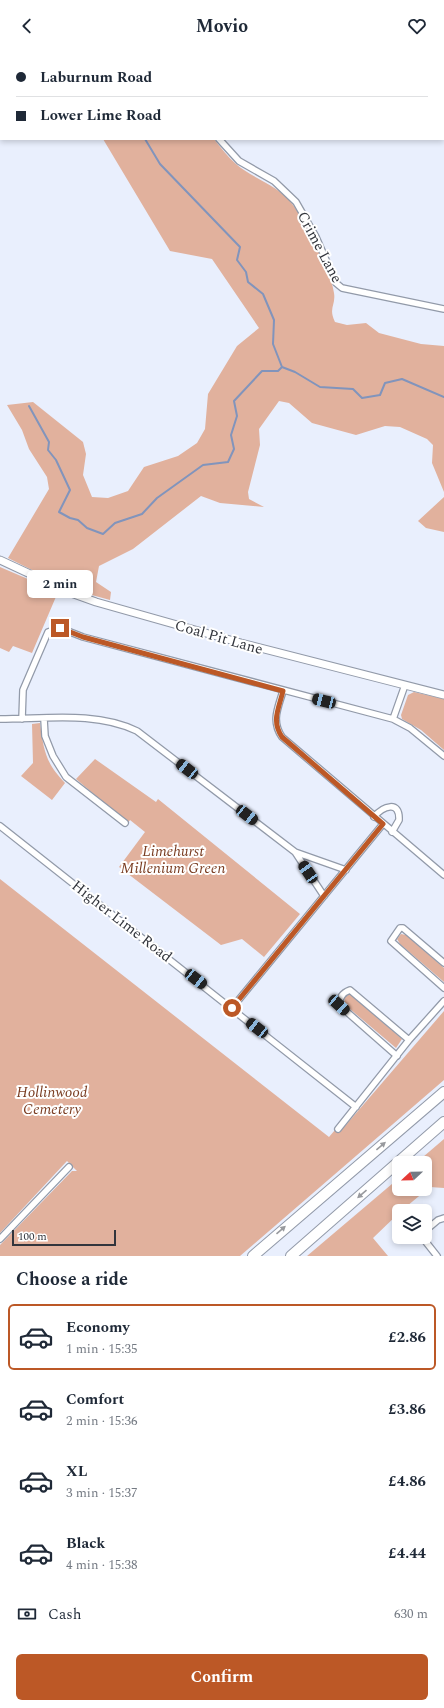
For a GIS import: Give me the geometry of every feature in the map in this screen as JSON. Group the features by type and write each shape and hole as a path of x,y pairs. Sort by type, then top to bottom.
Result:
{"highway":[{"path":"252,1256 444,1092"},
{"path":"291,1256 444,1122"}],"street":[{"name":"Crime Lane","path":"220,140 238,161 274,181 296,202 316,237 336,283 342,288 444,309"},
{"name":"Coal Pit Lane","path":"0,560 71,593 96,602 241,643 444,695"},
{"path":"22,719 24,690 26,683 48,632 60,628 83,637 393,719 410,728 444,756"},
{"path":"393,719 405,685"},
{"path":"283,691 276,720 276,729 282,737 374,817 444,875"},
{"path":"0,719 93,718 122,724 137,731 294,852 324,896"},
{"path":"44,719 45,736 53,756 66,777 125,823"},
{"path":"374,817 382,808 389,807 394,809 399,814 400,820 392,832"},
{"path":"232,1008 383,824"},
{"name":"Higher Lime Road","path":"0,826 356,1107"},
{"path":"294,852 346,870"},
{"path":"444,963 403,928 400,928 392,938 391,941 444,988"},
{"path":"397,1056 339,1005 340,998 344,992 350,990 409,1040"},
{"path":"338,1129 409,1040 444,1001"},
{"path":"0,1239 70,1167"},
{"path":"432,1225 438,1220 444,1218"},
{"path":"428,1244 437,1256"}],"green space":[{"path":"104,140 215,140 236,164 281,192 299,213 318,247 332,283 334,301 332,313 335,322 347,325 366,323 379,333 421,344 444,346 444,492 432,463 433,445 427,439 400,427 385,426 356,435 312,423 289,403 279,401 259,429 260,445 248,492 249,499 264,507 220,503 201,496 133,549 99,566 96,582 111,592 110,600 70,589 8,558 49,489 47,477 29,449 22,430 7,405 33,402 83,442 86,454 83,475 92,497 108,498 128,491 144,467 178,456 197,443 205,429 208,394 237,346 259,328 212,259 170,251"},
{"path":"444,497 444,532 426,528 418,521"},
{"path":"0,567 58,592 32,653 13,646 9,652 0,648"},
{"path":"414,692 444,699 444,750 421,730 402,719 401,715 408,695"},
{"path":"40,723 46,756 53,769 65,783 52,800 21,776 33,763 32,724"},
{"name":"Limehurst Millenium Green","path":"95,759 156,802 158,799 300,914 264,957 242,939 221,945 119,867 145,832 130,820 128,823 76,779"},
{"name":"Hollinwood Cemetery","path":"0,879 329,1137 335,1130 339,1133 444,1011 444,1080 240,1256 0,1256 0,1245 72,1171 77,1171 67,1161 0,1233"},
{"path":"401,934 406,935 444,968 444,982 400,944 397,939"},
{"path":"351,995 402,1039 396,1048 344,1004 345,997"},
{"path":"444,1139 444,1188 432,1187 432,1156 424,1156"},
{"path":"392,1184 392,1196 419,1196 409,1204 392,1204 392,1220 373,1238 388,1256 307,1256"}],"waterway":[{"path":"146,140 160,164 240,247 237,260 246,272 248,282 263,294 274,320 273,344 282,367 295,372 320,387 353,389 362,398 380,395 385,383 402,379 444,397"},
{"path":"29,406 49,442 48,450 56,460 70,490 59,512 70,518 78,520 87,528 103,534 115,523 142,514 157,498 203,465 228,462 234,449 231,435 237,416 234,401 262,371 278,371 282,367"}],"route":[{"path":"60,628 83,637 283,691 276,720 276,729 282,737 383,824 232,1008"}]}
